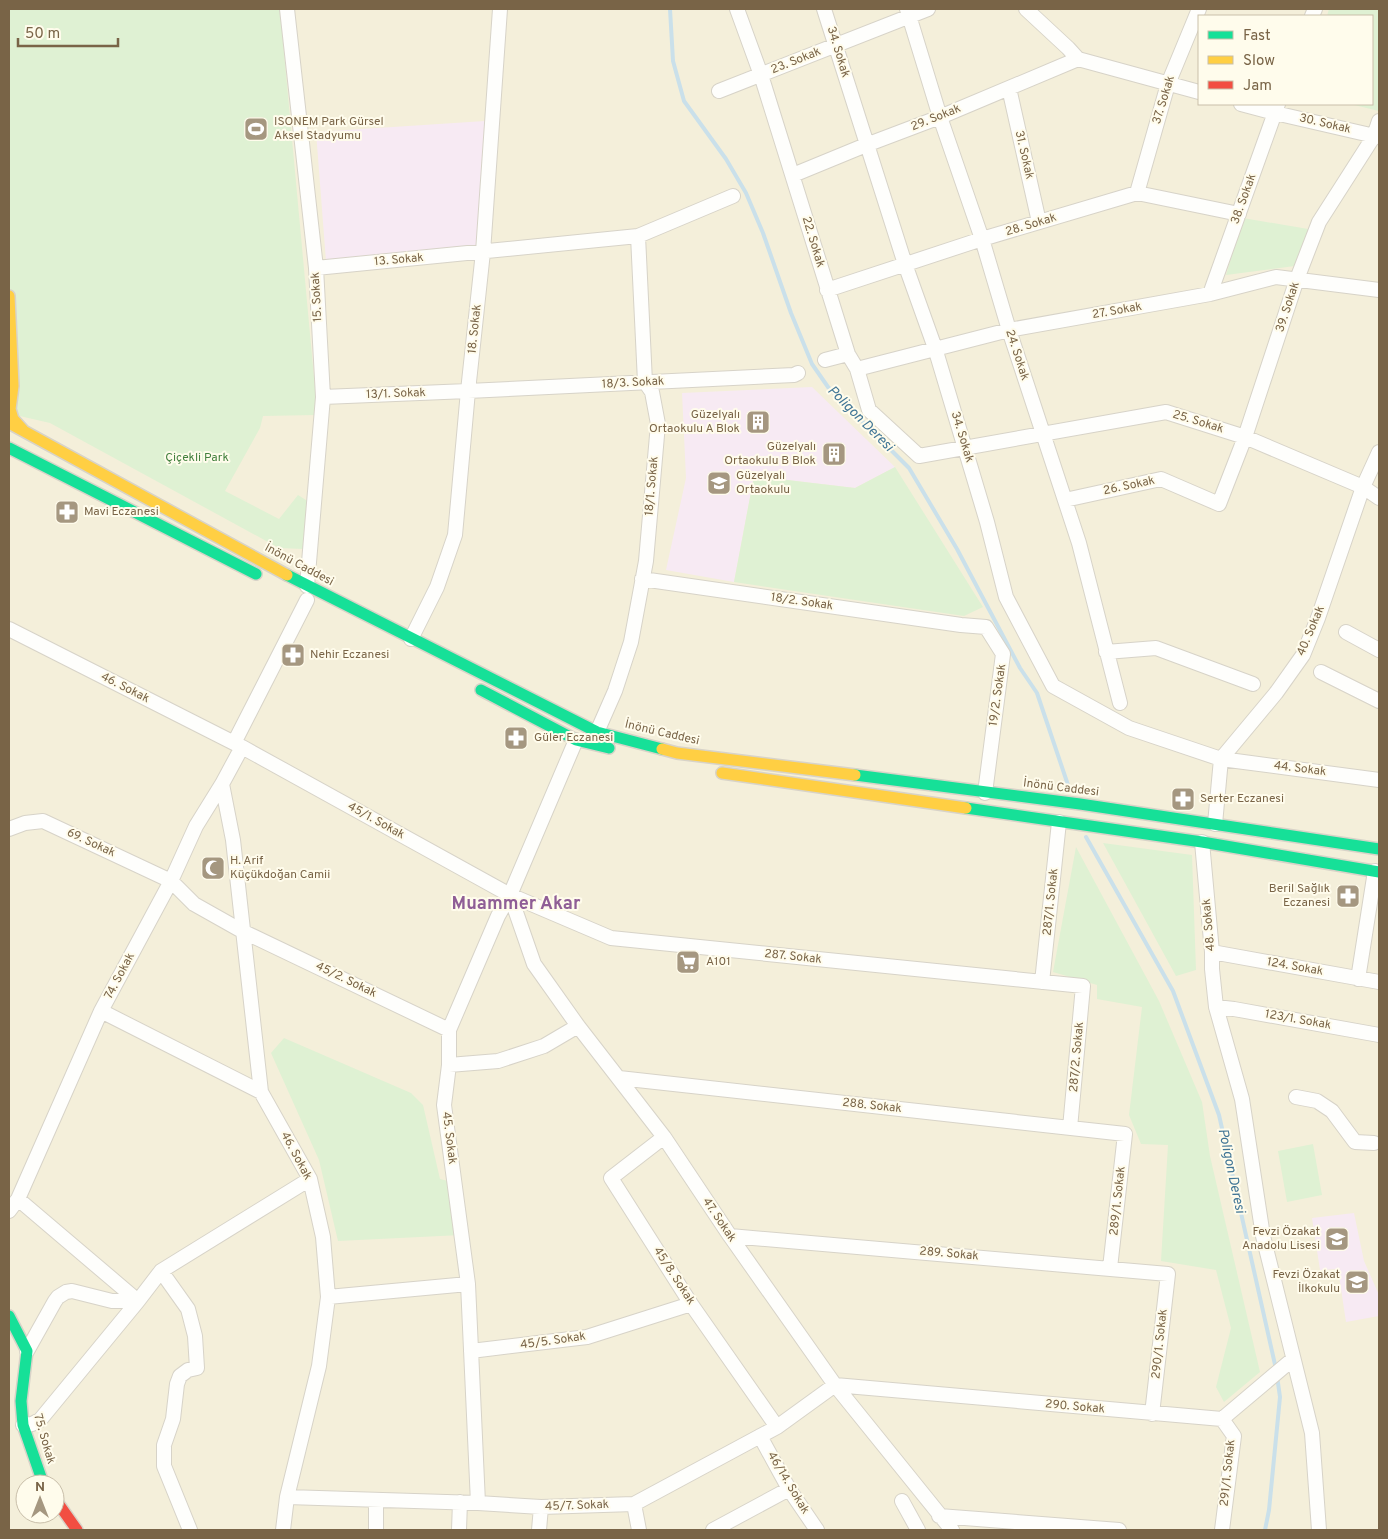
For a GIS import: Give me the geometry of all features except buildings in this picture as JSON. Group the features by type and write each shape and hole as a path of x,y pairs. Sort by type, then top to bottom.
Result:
{"main road":[{"path":"9,296 13,386 9,407 13,419 23,430"},
{"name":"İnönü Caddesi","path":"9,423 307,596 410,639 597,732 677,753 1080,804 1379,849"},
{"path":"9,448 263,577"},
{"path":"472,685 576,740 622,752"},
{"path":"706,771 1202,842 1377,872"},
{"path":"9,1316 27,1351"},
{"name":"75. Sokak","path":"27,1351 21,1401 23,1425 40,1474"},
{"path":"65,1513 77,1530"}],"street":[{"name":"15. Sokak","path":"287,9 316,268 323,397 307,596"},
{"name":"18. Sokak","path":"410,639 436,587 455,535 483,252 500,9"},
{"name":"22. Sokak","path":"737,9 761,75 848,354 857,369 869,410 919,456 965,448"},
{"name":"34. Sokak","path":"824,9 904,264 935,348 987,522 1006,597 1053,686 1129,728 1221,759"},
{"name":"23. Sokak","path":"719,91 908,13 928,9"},
{"path":"1026,9 1078,59 1198,92"},
{"name":"37. Sokak","path":"1137,193 1168,84 1200,9"},
{"name":"24. Sokak","path":"908,13 1079,543 1120,703"},
{"name":"29. Sokak","path":"793,175 940,117 1078,59"},
{"name":"31. Sokak","path":"1009,88 1039,222"},
{"name":"30. Sokak","path":"1250,105 1277,108 1376,136"},
{"name":"38. Sokak","path":"1210,294 1277,108"},
{"name":"39. Sokak","path":"1219,504 1245,437 1297,279 1319,222 1376,136 1379,121"},
{"name":"28. Sokak","path":"827,290 904,264 1137,193 1239,214"},
{"path":"483,252 638,236 733,196"},
{"name":"18/1. Sokak","path":"597,732 615,691 631,642 646,560 658,424 652,392 645,382 638,236"},
{"name":"13. Sokak","path":"316,268 483,252"},
{"name":"27. Sokak","path":"857,369 1009,330 1210,294 1276,277 1379,290"},
{"path":"825,360 848,354"},
{"name":"18/3. Sokak","path":"468,392 794,375 798,373"},
{"name":"13/1. Sokak","path":"323,397 468,392"},
{"name":"25. Sokak","path":"965,448 1166,412 1245,437 1364,487 1379,498"},
{"name":"40. Sokak","path":"1221,759 1276,693 1303,655 1364,487 1379,452"},
{"name":"26. Sokak","path":"1065,500 1161,479 1219,504"},
{"name":"18/2. Sokak","path":"642,579 962,625"},
{"name":"74. Sokak","path":"9,1211 18,1199 101,1011 171,880 196,826 222,784 307,596"},
{"name":"19/2. Sokak","path":"962,625 986,627 1003,654 985,793"},
{"name":"46. Sokak","path":"9,629 238,745"},
{"path":"1346,632 1379,650"},
{"path":"1106,652 1156,648 1253,684"},
{"path":"1321,672 1379,701"},
{"name":"45. Sokak","path":"478,1503 468,1284 444,1106 449,1065 450,1030 576,740"},
{"name":"45/1. Sokak","path":"238,745 510,895"},
{"path":"1215,824 1221,759"},
{"name":"44. Sokak","path":"1221,759 1379,780"},
{"name":"46. Sokak","path":"222,784 233,840 261,1092 310,1179 323,1237 328,1297 319,1366 287,1497 283,1530"},
{"name":"69. Sokak","path":"9,829 43,821 171,880"},
{"name":"287/1. Sokak","path":"1042,982 1059,822"},
{"name":"48. Sokak","path":"1202,842 1216,1007 1242,1099 1263,1236 1290,1362 1312,1433 1319,1530"},
{"path":"1358,979 1377,872"},
{"name":"45/2. Sokak","path":"171,880 194,904 242,931 450,1030"},
{"name":"287. Sokak","path":"510,895 611,938 1083,986"},
{"name":"47. Sokak","path":"510,895 534,964 578,1026 664,1137 730,1236 835,1386 952,1530"},
{"name":"124. Sokak","path":"1212,952 1379,982"},
{"name":"287/2. Sokak","path":"1070,1128 1083,986"},
{"name":"123/1. Sokak","path":"1216,1007 1379,1035"},
{"path":"101,1011 261,1092"},
{"path":"449,1065 498,1061 544,1046 578,1026"},
{"name":"288. Sokak","path":"619,1078 1125,1134"},
{"path":"1296,1097 1317,1102 1332,1111 1355,1142 1377,1143"},
{"name":"289/1. Sokak","path":"1110,1268 1125,1134"},
{"name":"45/8. Sokak","path":"664,1137 611,1178 691,1304 776,1427"},
{"path":"23,1425 32,1424 40,1420 161,1272 310,1179"},
{"path":"18,1199 138,1301"},
{"name":"289. Sokak","path":"730,1236 1168,1274"},
{"path":"161,1272 188,1309 195,1336 197,1368 188,1370 180,1376 177,1384 173,1420 164,1444 163,1455 164,1466 190,1530"},
{"name":"290/1. Sokak","path":"1152,1414 1168,1274"},
{"path":"328,1297 468,1284"},
{"path":"27,1351 55,1301 66,1292 72,1291 112,1301 138,1301"},
{"name":"45/5. Sokak","path":"471,1351 587,1337 691,1304"},
{"path":"1222,1419 1290,1362"},
{"name":"290. Sokak","path":"835,1386 1222,1419"},
{"name":"45/7. Sokak","path":"287,1497 460,1502 541,1507 634,1504 776,1427 835,1386"},
{"name":"291/1. Sokak","path":"1222,1419 1234,1436 1222,1530"},
{"name":"46/14. Sokak","path":"760,1436 790,1489 817,1530"},
{"path":"713,1530 790,1489"},
{"path":"376,1500 376,1530"},
{"path":"902,1501 918,1530"},
{"path":"459,1530 460,1502"},
{"path":"634,1504 639,1530"},
{"path":"539,1530 541,1507"},
{"path":"939,1516 1119,1530"}],"shaded area":[{"path":"9,9 1379,9 1379,1530 9,1530"},
{"path":"485,121 479,247 326,261 316,132"},
{"name":"Güzelyalı Ortaokulu","path":"812,387 895,467 855,488 754,476 734,582 666,570 686,478 682,393"},
{"path":"1354,1213 1364,1261 1379,1295 1379,1316 1346,1322 1338,1269 1320,1270 1312,1218"}],"green space":[{"name":"Çiçekli Park","path":"9,9 280,9 316,415 263,416 260,428 225,491 279,519 298,495 309,502 303,549 279,548 50,423 11,414 9,336"},
{"path":"1329,9 1379,9 1379,111 1354,105 1373,105 1373,15 1327,15"},
{"path":"1243,218 1314,230 1295,266 1226,275"},
{"path":"895,467 983,607 964,616 734,582 754,476 855,488"},
{"path":"1103,843 1192,855 1196,970 1176,976"},
{"path":"1076,847 1159,1001 1202,1102 1210,1156 1260,1372 1224,1402 1216,1387 1231,1328 1216,1270 1161,1261 1168,1145 1141,1144 1129,1115 1142,1007 1097,999 1097,985 1053,972"},
{"path":"284,1038 411,1093 423,1105 440,1179 452,1182 461,1235 338,1241 319,1160 271,1053"},
{"path":"1313,1144 1322,1195 1287,1202 1278,1151"}],"waterway":[{"name":"Poligon Deresi","path":"670,9 673,61 684,101 726,159 746,193 812,364 828,387 909,468 957,549 1020,668 1037,693 1070,791"},
{"name":"Poligon Deresi","path":"1086,837 1173,991 1219,1115 1276,1369"},
{"name":"Poligon Deresi","path":"1265,1530 1269,1510 1280,1397 1277,1376"}],"traffic: fast":[{"path":"9,448 256,574"},
{"path":"287,575 597,732 662,749"},
{"path":"481,690 576,740 609,748"},
{"path":"855,775 1080,804 1379,849"},
{"path":"966,808 1202,842 1379,872"},
{"path":"9,1316 27,1351 21,1401 23,1425 40,1474"}],"traffic: slow":[{"path":"9,296 13,386 10,409 13,419 23,430"},
{"path":"9,423 287,575"},
{"path":"662,749 677,753 855,775"},
{"path":"722,773 966,808"}],"traffic: jam":[{"path":"65,1513 77,1530"}],"place":[{"name":"ISONEM Park Gürsel Aksel Stadyumu","path":"256,129"},
{"name":"Güzelyalı Ortaokulu A Blok","path":"758,422"},
{"name":"Güzelyalı Ortaokulu B Blok","path":"834,454"},
{"name":"Güzelyalı Ortaokulu","path":"719,483"},
{"name":"Mavi Eczanesi","path":"67,512"},
{"name":"Nehir Eczanesi","path":"293,655"},
{"name":"Güler Eczanesi","path":"516,738"},
{"name":"Serter Eczanesi","path":"1183,799"},
{"name":"H. Arif Küçükdoğan Camii","path":"213,868"},
{"name":"Beril Sağlık Eczanesi","path":"1348,896"},
{"name":"A101","path":"688,962"},
{"name":"Fevzi Özakat Anadolu Lisesi","path":"1337,1239"},
{"name":"Fevzi Özakat İlkokulu","path":"1357,1282"}],"district":[{"name":"Muammer Akar","path":"516,904"}]}
